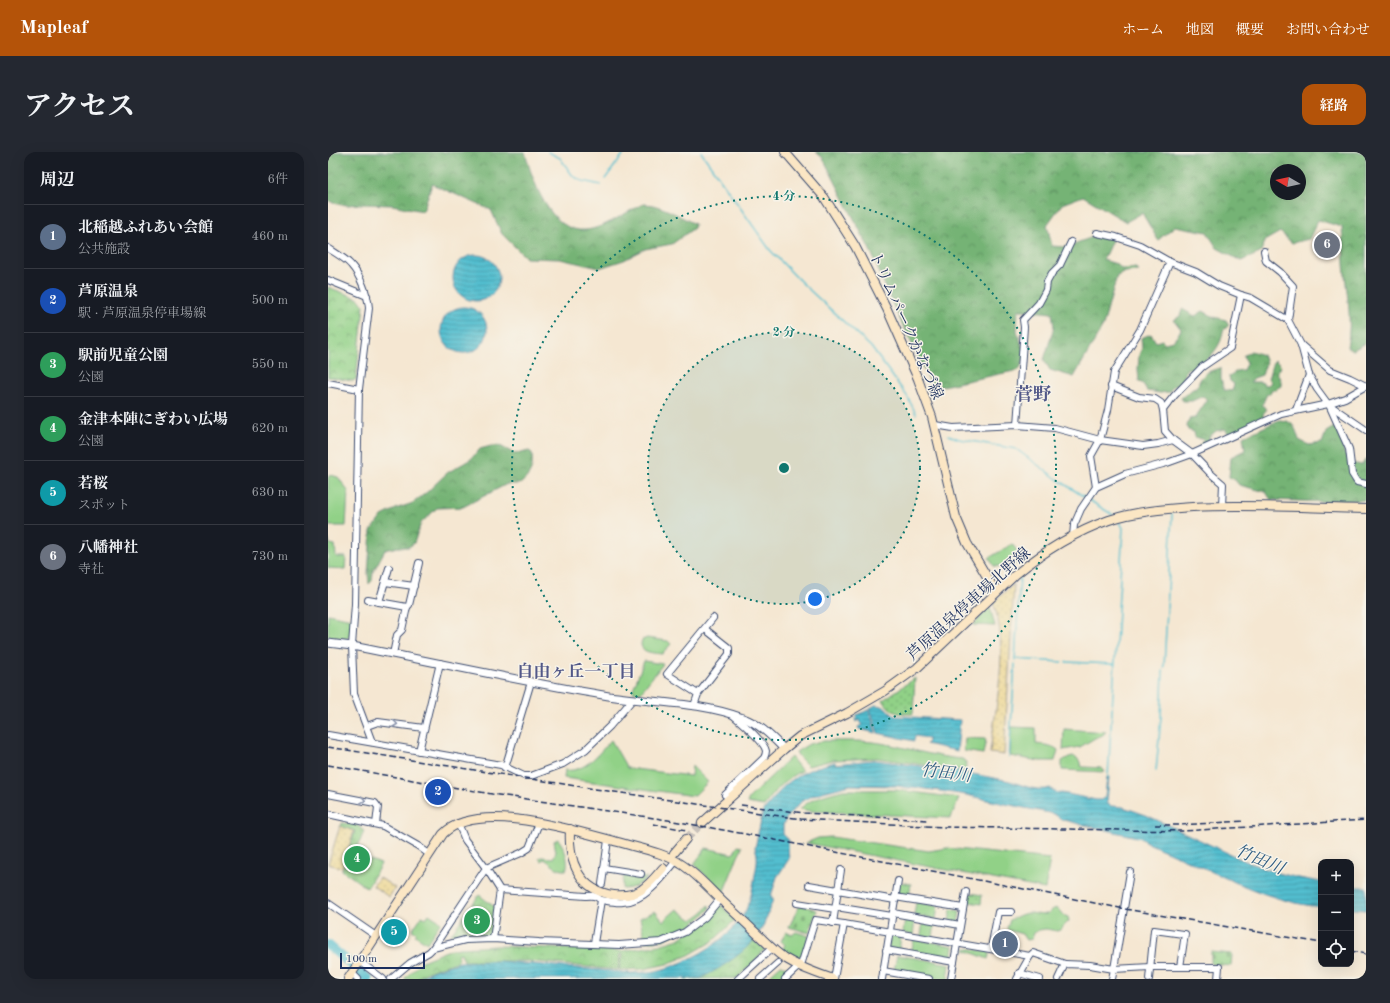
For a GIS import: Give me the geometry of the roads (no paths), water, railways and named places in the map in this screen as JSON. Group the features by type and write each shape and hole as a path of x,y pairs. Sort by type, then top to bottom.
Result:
{"main road":[{"name":"トリムパークかなづ線","path":"785,152 824,197 855,246 887,309 918,379 935,425 956,517 967,543 996,592"},
{"name":"芦原温泉停車場北野線","path":"702,823 800,736 847,713 904,679 931,656 996,592 1032,561 1073,536 1109,520 1164,509 1222,506 1366,509"},
{"path":"353,977 358,963 443,834 458,823 468,820 504,818 570,829 675,857 783,957 800,966 834,979"},
{"path":"570,829 569,845 578,872 586,882 597,890 612,894 629,894 637,892 648,885 663,868"},
{"path":"675,857 686,840"}],"street":[{"path":"1097,233 1116,237 1140,245 1170,262 1196,272 1219,286 1251,298 1288,320 1301,345 1309,375 1316,389 1333,412 1349,449 1352,474 1357,482 1366,484"},
{"path":"1017,425 1024,327 1023,320 1039,303 1046,290 1047,282 1052,273 1060,265 1071,242"},
{"path":"328,248 351,265 367,296 369,308 359,389 355,604 352,646 354,694 372,742"},
{"path":"1264,251 1266,261 1280,272 1293,286 1288,320"},
{"path":"1096,487 1091,456 1100,440 1108,410 1114,372 1140,330 1170,262"},
{"path":"328,280 367,296"},
{"path":"1163,410 1174,396 1202,367 1230,348 1241,295"},
{"path":"1301,345 1330,370 1366,386"},
{"path":"1296,410 1309,375"},
{"path":"328,383 359,389"},
{"path":"1111,386 1139,397 1155,399 1161,403 1165,431 1173,440 1192,454 1223,484 1222,506"},
{"path":"1073,536 1074,525 1081,509 1096,487 1125,474 1192,454 1281,414 1328,404 1345,398 1366,386"},
{"path":"1328,404 1366,430"},
{"path":"935,425 953,428 1017,425 1055,428 1100,440 1143,446 1173,440"},
{"path":"393,654 397,635 402,630 419,563"},
{"path":"379,602 389,568"},
{"path":"385,582 414,586"},
{"path":"368,600 407,607"},
{"path":"698,694 667,674 713,618"},
{"path":"694,706 698,694 729,654 729,648 705,629"},
{"path":"328,643 352,646 604,695 708,708 745,718 759,726 784,749"},
{"path":"419,751 440,663"},
{"path":"506,768 531,682"},
{"path":"328,735 501,765 524,776 531,776 563,764 585,750 610,726 633,699"},
{"path":"726,795 764,758 766,754 765,748 752,732 732,714"},
{"path":"367,726 378,722 424,728"},
{"path":"328,794 375,803 378,808 376,824"},
{"path":"328,814 376,824 394,832 430,854"},
{"path":"458,823 465,840 500,890 493,939"},
{"path":"390,979 410,963 433,948 486,868 529,848 538,823"},
{"path":"602,884 608,840"},
{"path":"500,890 586,896 591,895 601,900 624,902 638,898 658,884 675,857"},
{"path":"604,868 641,874"},
{"path":"833,923 841,870"},
{"path":"1112,979 1130,872"},
{"path":"882,979 898,880"},
{"path":"809,885 963,908"},
{"path":"951,979 966,892"},
{"path":"594,943 601,900"},
{"path":"433,948 465,940 493,939 539,942 640,944 661,942 685,932 723,901"},
{"path":"328,903 376,936"},
{"path":"797,903 819,907 893,914 960,925"},
{"path":"785,979 800,966 819,907"},
{"path":"991,948 998,912 1011,912"},
{"path":"815,920 991,948 1030,956"},
{"path":"834,979 844,924"},
{"path":"1149,979 1154,930 1184,934 1180,967"},
{"path":"738,979 770,946"},
{"path":"886,950 954,962"},
{"path":"1040,979 1018,976 1033,952 1065,964 1090,965 1114,969 1150,967 1219,967 1218,979"},
{"path":"358,963 383,979"},
{"path":"760,979 778,963"},
{"path":"1065,964 1059,978 1067,979"},
{"path":"883,971 929,979"}],"water":[{"path":"476,255 489,259 495,265 499,278 495,291 489,297 476,301 463,297 457,291 453,278 457,265 463,259"},
{"path":"464,307 477,311 483,317 487,330 483,343 477,349 464,353 451,349 445,343 441,330 445,317 451,311"},
{"path":"876,705 885,707 894,716 960,720 957,751 926,744 928,742 928,738 915,736 914,741 878,733 870,708"},
{"path":"869,710 876,733 859,729 858,727 862,725 860,720 856,722 855,719 858,717 856,715"},
{"name":"竹田川","path":"874,760 926,767 948,772 950,770 1005,780 1033,788 1050,788 1057,793 1096,800 1101,800 1105,797 1107,777 1109,776 1107,803 1111,806 1123,807 1146,815 1260,867 1286,875 1318,881 1318,907 1279,899 1238,884 1148,843 1141,838 1063,820 1054,814 967,795 913,787 850,785 819,793 802,801 787,817 783,825 783,834 789,840 789,859 777,877 771,896 773,899 763,926 745,949 718,969 701,978 419,979 432,971 460,962 499,961 632,973 650,972 668,968 694,957 719,941 739,921 746,910 754,881 757,860 755,848 763,811 785,785 799,775 814,768 835,762 835,764"},
{"path":"1354,887 1366,887 1366,910 1354,909"}],"waterway":[{"path":"548,152 560,158 573,176 582,181 601,185"},
{"path":"605,179 625,152"},
{"path":"701,152 770,250 802,283 871,347 907,396 916,414"},
{"path":"949,435 959,439 1016,449 1086,498"},
{"path":"1089,500 1113,515"},
{"path":"1164,667 1172,514"},
{"path":"1108,777 1123,528 1119,520"},
{"path":"1042,560 1057,550"},
{"path":"1015,660 1020,576 1028,570"},
{"path":"1015,659 1062,662"},
{"path":"1066,662 1114,664"},
{"path":"1009,757 1015,664"},
{"path":"1156,771 1161,717 1163,671"},
{"path":"328,945 368,979"}],"tunnel":[{"path":"686,839 702,823"}],"railway":[{"path":"328,747 608,791 801,819 944,827 1182,831 1366,820"},
{"path":"328,765 492,794 668,820 1125,909 1318,942"},
{"path":"741,805 804,813 927,820"},
{"path":"1155,825 1244,821"},
{"path":"653,824 687,830"},
{"path":"1354,952 1366,954"}],"place":[{"name":"八幡神社","path":"1327,245"},
{"name":"芦原温泉","path":"438,792"},
{"name":"金津本陣にぎわい広場","path":"357,859"},
{"name":"駅前児童公園","path":"477,921"},
{"name":"若桜","path":"394,932"},
{"name":"北稲越ふれあい会館","path":"1005,944"}],"district":[{"name":"菅野","path":"1033,394"},
{"name":"自由ヶ丘一丁目","path":"576,671"}]}
